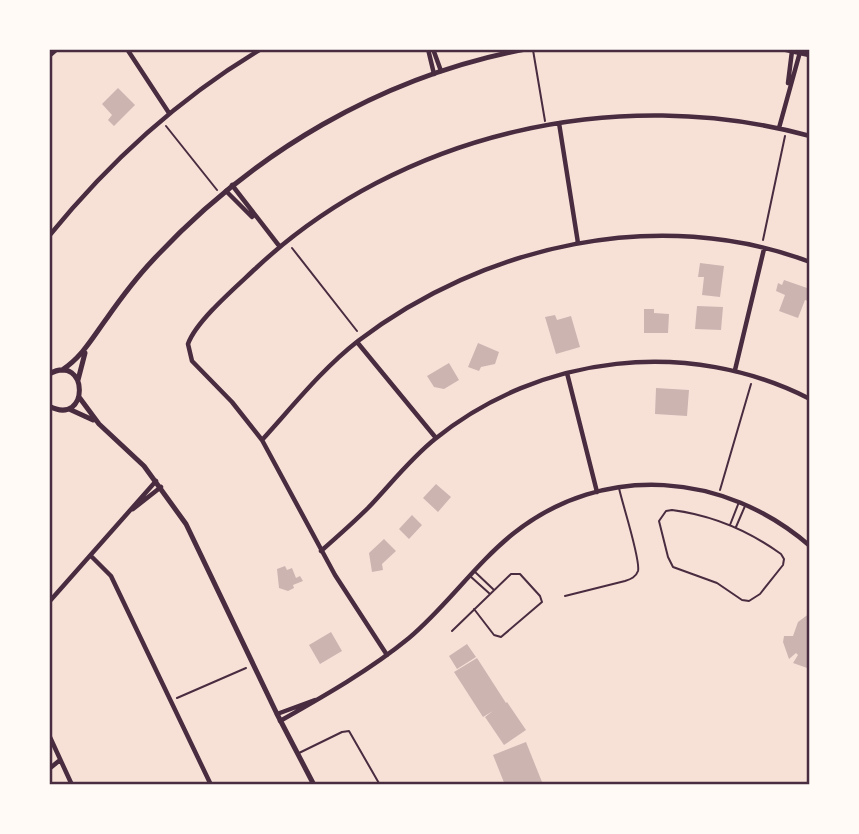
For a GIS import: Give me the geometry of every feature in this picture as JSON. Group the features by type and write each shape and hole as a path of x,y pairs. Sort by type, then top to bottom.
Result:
{"street":[{"path":"49,56 57,49"},
{"path":"127,49 169,113"},
{"path":"49,236 98,179 161,120 218,76 261,49"},
{"path":"430,49 441,71"},
{"path":"430,49 434,74"},
{"path":"50,373 62,370 87,347 150,263 223,192 258,164 361,104 441,71 526,49"},
{"path":"783,49 810,55"},
{"path":"789,88 792,50"},
{"path":"779,128 800,52"},
{"path":"387,655 321,551 262,440 188,353 191,335 238,285 280,247 344,201 421,163 478,141 559,123 669,114 730,119 810,136"},
{"path":"559,123 579,243"},
{"path":"232,185 280,247"},
{"path":"223,192 256,219"},
{"path":"262,440 327,369 357,342 415,303 478,272 545,250 625,237 671,236 718,240 810,262"},
{"path":"735,370 763,249"},
{"path":"357,342 436,438"},
{"path":"69,409 79,397 78,380 87,347"},
{"path":"321,551 351,525 401,470 436,438 467,416 535,381 602,365 637,362 702,365 735,370 810,399"},
{"path":"62,370 78,380"},
{"path":"567,373 597,492"},
{"path":"79,397 99,424 130,451 161,487 198,546 276,714 314,785"},
{"path":"49,406 58,410"},
{"path":"52,414 58,410 69,409 99,424"},
{"path":"49,602 156,481"},
{"path":"280,721 387,655 426,622 474,570 516,531 568,502 597,492 670,485 719,494 740,501 779,522 810,546"},
{"path":"130,511 161,487"},
{"path":"91,556 111,576 211,785"},
{"path":"276,714 316,699"},
{"path":"49,735 72,785"},
{"path":"49,769 61,760"}],"lane":[{"path":"565,596 625,581 637,574 637,560 618,488"},
{"path":"730,525 740,501"},
{"path":"735,527 746,504"},
{"path":"672,510 696,514 735,527 778,551 784,559 783,565 765,589 749,601 742,600 707,578 673,566 668,557 659,521 666,511 672,510"},
{"path":"474,570 494,589"},
{"path":"452,631 474,609 490,594 494,589 511,573 523,577 542,601 501,637 494,635 474,609"},
{"path":"469,576 490,594"},
{"path":"297,754 349,731 380,785"}],"path":[{"path":"533,49 546,125"},
{"path":"161,120 223,192"},
{"path":"763,249 787,129"},
{"path":"287,241 363,338"},
{"path":"719,494 753,376"},
{"path":"170,702 253,664"}],"building":[{"path":"118,88 135,105 114,126 108,120 112,115 102,104"},
{"path":"700,263 724,266 720,297 702,295 704,277 698,277"},
{"path":"784,280 810,289 808,301 805,300 798,318 779,311 785,295 776,291 778,283 782,285"},
{"path":"697,306 723,307 721,330 695,329"},
{"path":"644,309 669,314 668,333 644,333"},
{"path":"555,315 557,320 571,316 580,347 556,354 545,317"},
{"path":"478,343 499,352 495,364 481,367 479,371 468,367"},
{"path":"449,363 459,380 444,389 434,387 427,376"},
{"path":"656,388 689,390 687,416 655,414"},
{"path":"436,484 451,497 438,512 423,498"},
{"path":"412,515 422,525 409,539 399,529"},
{"path":"384,539 396,551 382,564 383,570 372,572 369,553"},
{"path":"285,566 287,570 292,568 296,578 300,576 303,581 293,585 294,588 288,591 279,588 277,569"},
{"path":"810,613 810,669 793,663 798,655 796,653 789,659 783,642 784,636 793,636 798,622"},
{"path":"331,632 342,651 320,664 309,645"},
{"path":"467,644 476,657 457,669 449,656"},
{"path":"477,658 526,730 504,745 485,717 493,711 483,717 454,672"},
{"path":"526,742 542,782 534,785 505,785 493,755"}]}
